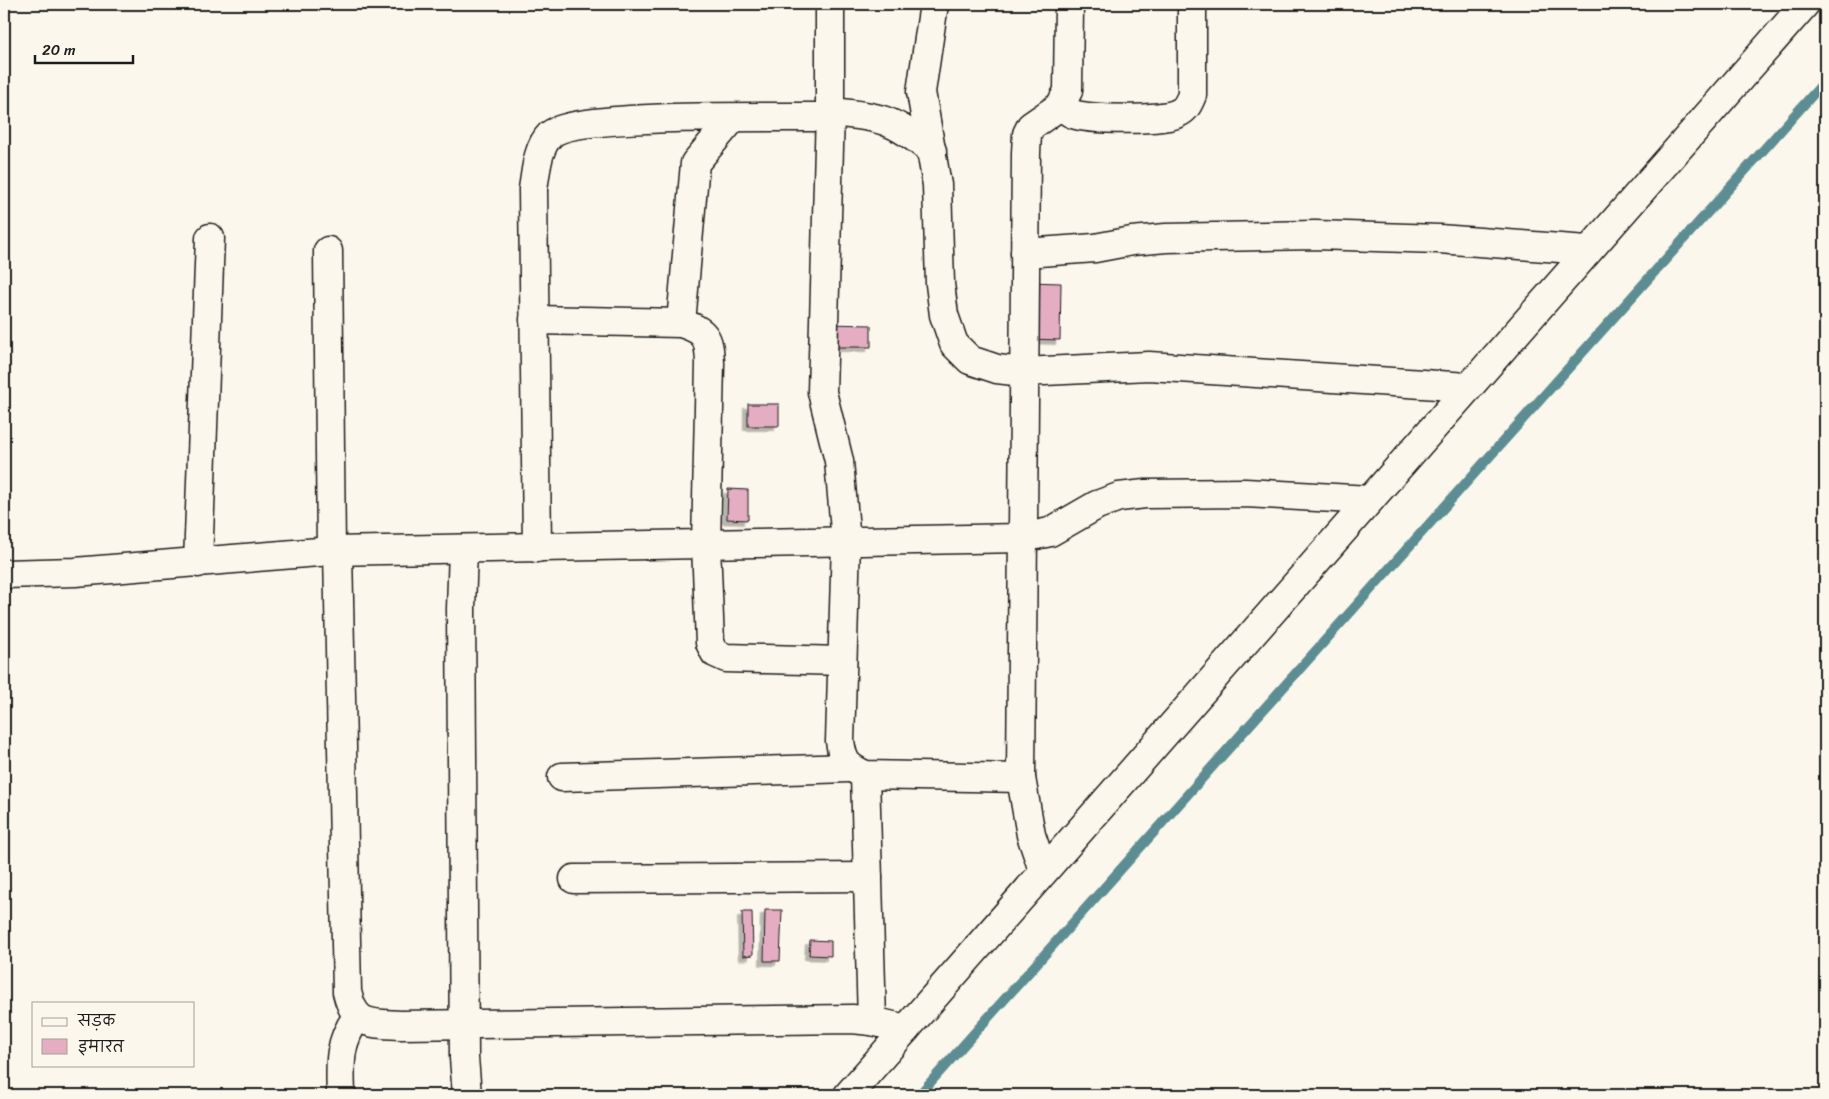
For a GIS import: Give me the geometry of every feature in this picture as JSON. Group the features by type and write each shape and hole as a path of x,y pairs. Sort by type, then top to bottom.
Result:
{"street":[{"path":"830,4 830,114 822,392 839,461 846,542 840,741 842,756 857,772 868,877 872,1021"},
{"path":"934,4 921,92 937,185 940,284 944,315 954,344 970,360 997,369 1023,372 1149,366 1468,387"},
{"path":"1043,870 1031,834 1021,778 1023,372 1028,134 1036,121 1060,106 1066,98 1068,84 1069,4"},
{"path":"1060,106 1074,114 1093,118 1178,114 1186,107 1192,95 1192,4"},
{"path":"848,1095 1043,870 1805,4"},
{"path":"537,548 533,189 540,155 551,134 565,127 635,119 734,118 830,114 875,117 890,122 907,131 932,151"},
{"path":"681,324 695,163 734,118"},
{"path":"1025,253 1076,250 1132,241 1166,238 1316,235 1439,240 1587,250"},
{"path":"198,562 210,238"},
{"path":"328,251 334,551 347,974 350,1004 357,1017 370,1023 400,1025 824,1019 872,1021 906,1029"},
{"path":"534,320 681,324 695,328 704,334 709,345 706,545 708,631 715,653 726,658 842,661"},
{"path":"4,574 76,572 334,551 1022,538 1050,532 1097,505 1119,497 1145,494 1245,493 1370,500"},
{"path":"463,549 461,609 467,1095"},
{"path":"562,777 857,772 1021,778"},
{"path":"574,879 868,877"},
{"path":"341,1095 340,1058 342,1043 347,1030 357,1017"}],"building":[{"path":"1029,282 1061,283 1060,340 1029,339"},
{"path":"827,324 871,325 871,347 827,347"},
{"path":"748,404 779,404 779,426 748,426"},
{"path":"728,489 748,490 748,520 727,519"},
{"path":"765,910 782,910 780,961 764,961"},
{"path":"742,912 752,912 753,955 743,956"},
{"path":"810,940 831,941 831,956 809,955"}],"waterway":[{"path":"919,1095 1825,81"}]}
